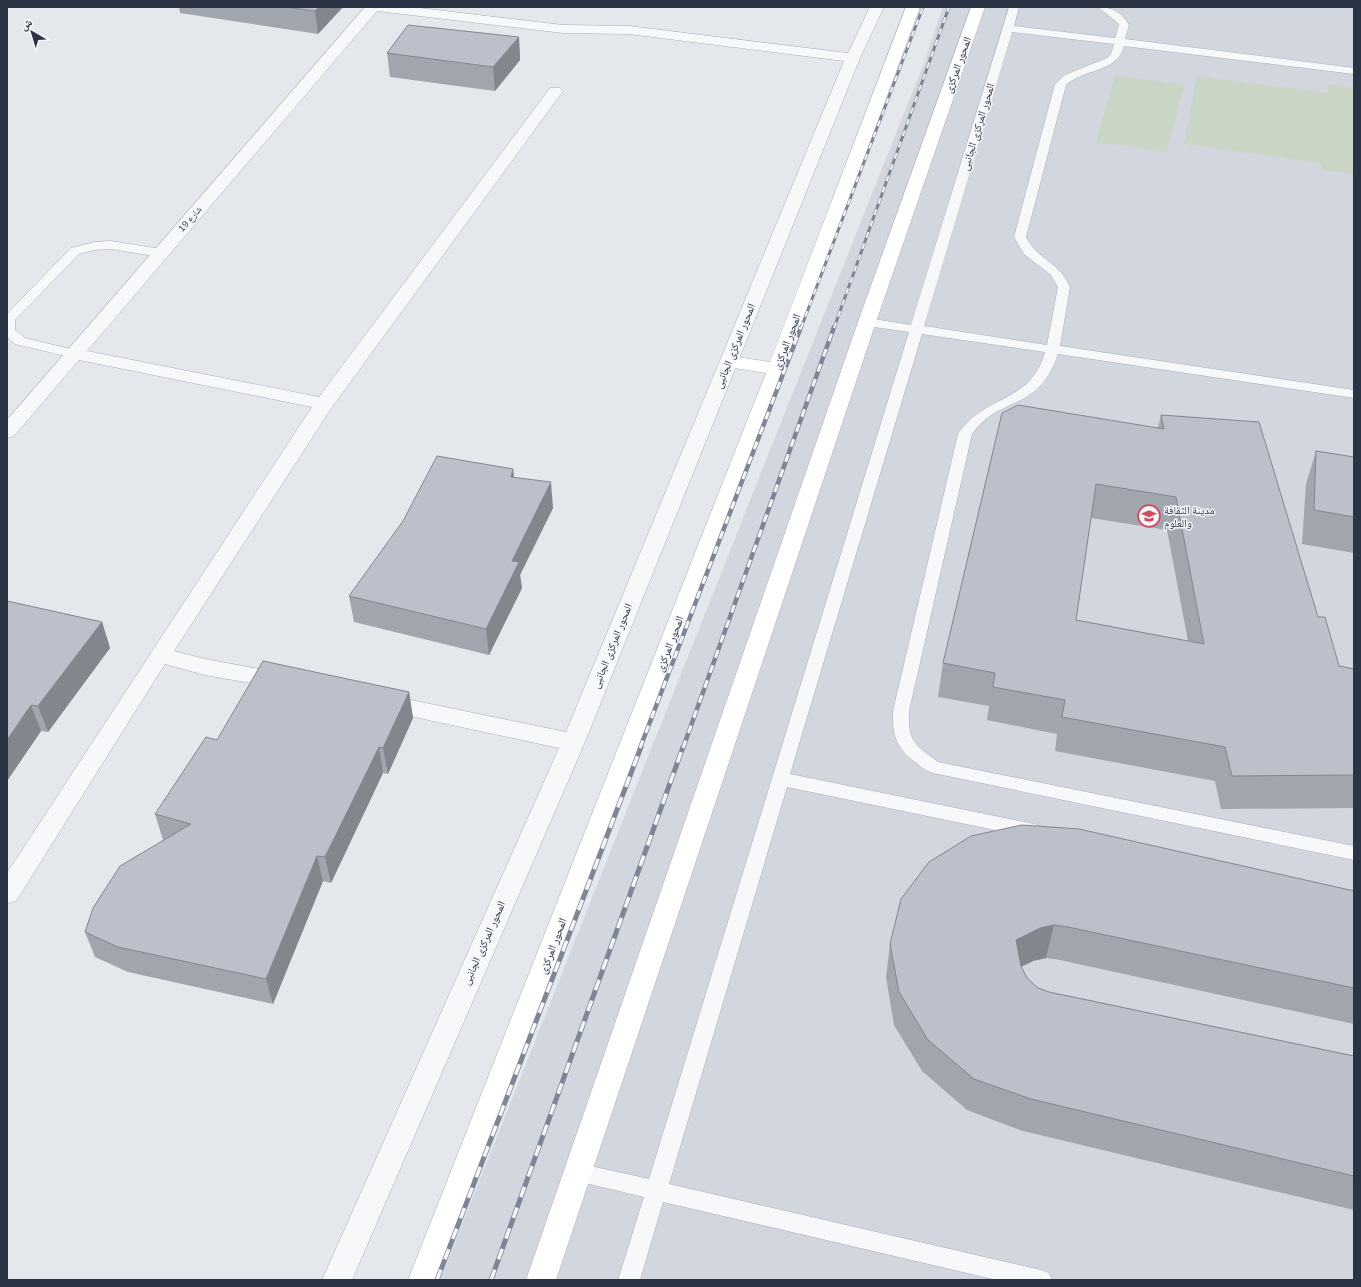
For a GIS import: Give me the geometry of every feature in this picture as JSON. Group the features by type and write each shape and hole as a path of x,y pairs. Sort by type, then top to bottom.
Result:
{"main road":[{"name":"المحور المركزى","path":"423,1280 777,369 914,7"},
{"name":"المحور المركزى","path":"541,1280 867,322 978,7"},
{"path":"729,362 777,369"}],"street":[{"path":"374,7 552,28 624,29 853,58"},
{"name":"شارع 19","path":"7,432 374,7"},
{"name":"المحور المركزى الجانبى","path":"337,1280 572,742 853,58 877,7"},
{"path":"7,894 160,655 324,404 555,91"},
{"path":"74,354 324,404"},
{"path":"160,655 205,667 304,685"},
{"path":"365,698 572,742"}],"lane":[{"name":"المحور المركزى الجانبى","path":"629,1280 1014,7"},
{"path":"1103,7 1122,21 1124,25 1116,55 1111,60 1069,77 1061,84 1020,237 1025,248 1054,269 1063,282 1064,287 1048,365 1041,378 1032,388 983,413 972,423 965,434 901,711 900,728 903,742 933,767 1354,853"},
{"path":"1007,28 1354,71"},
{"path":"74,354 20,340 8,331 9,319 75,251 94,246 111,244 161,253"},
{"path":"867,322 1354,394"},
{"path":"781,779 1052,835"},
{"path":"577,1172 1041,1280"}],"shaded area":[{"path":"943,7 1354,7 1354,1280 440,1280 924,63"}],"green space":[{"path":"1115,75 1184,85 1167,152 1096,142"},
{"path":"1197,76 1327,93 1328,84 1354,88 1354,174 1321,170 1321,163 1184,144"}],"building":[{"path":"286,7 319,7 315,11"},
{"path":"408,25 519,37 493,67 387,53"},
{"path":"1018,405 1164,429 1161,415 1259,422 1318,617 1325,617 1339,666 1354,669 1354,775 1232,776 1225,747 1062,717 1065,700 993,687 995,673 943,663 1002,413","holes":["1096,484 1176,497 1204,644 1076,620"]},
{"path":"1316,451 1354,457 1354,517 1314,510"},
{"path":"437,456 513,469 511,477 551,482 512,561 519,562 486,629 349,596 403,521"},
{"path":"7,601 102,622 38,706 31,705 7,740"},
{"path":"263,661 409,692 383,748 379,747 325,857 317,856 266,979 118,947 85,932 93,908 120,866 191,824 155,814 206,737 217,740"},
{"path":"1022,825 1079,829 1354,891 1354,988 1054,925 1040,928 1016,940 1021,966 1027,978 1038,988 1049,992 1354,1056 1354,1176 1031,1099 974,1079 928,1040 899,992 890,944 901,899 929,862 971,836"}],"railway":[{"path":"801,328 923,7"},
{"path":"834,328 949,7"},
{"path":"640,748 801,327"},
{"path":"683,748 834,327"},
{"path":"437,1280 641,747"},
{"path":"491,1280 683,747"}],"place":[{"name":"مدينة الثقافة والعلوم","path":"1149,516"}]}
